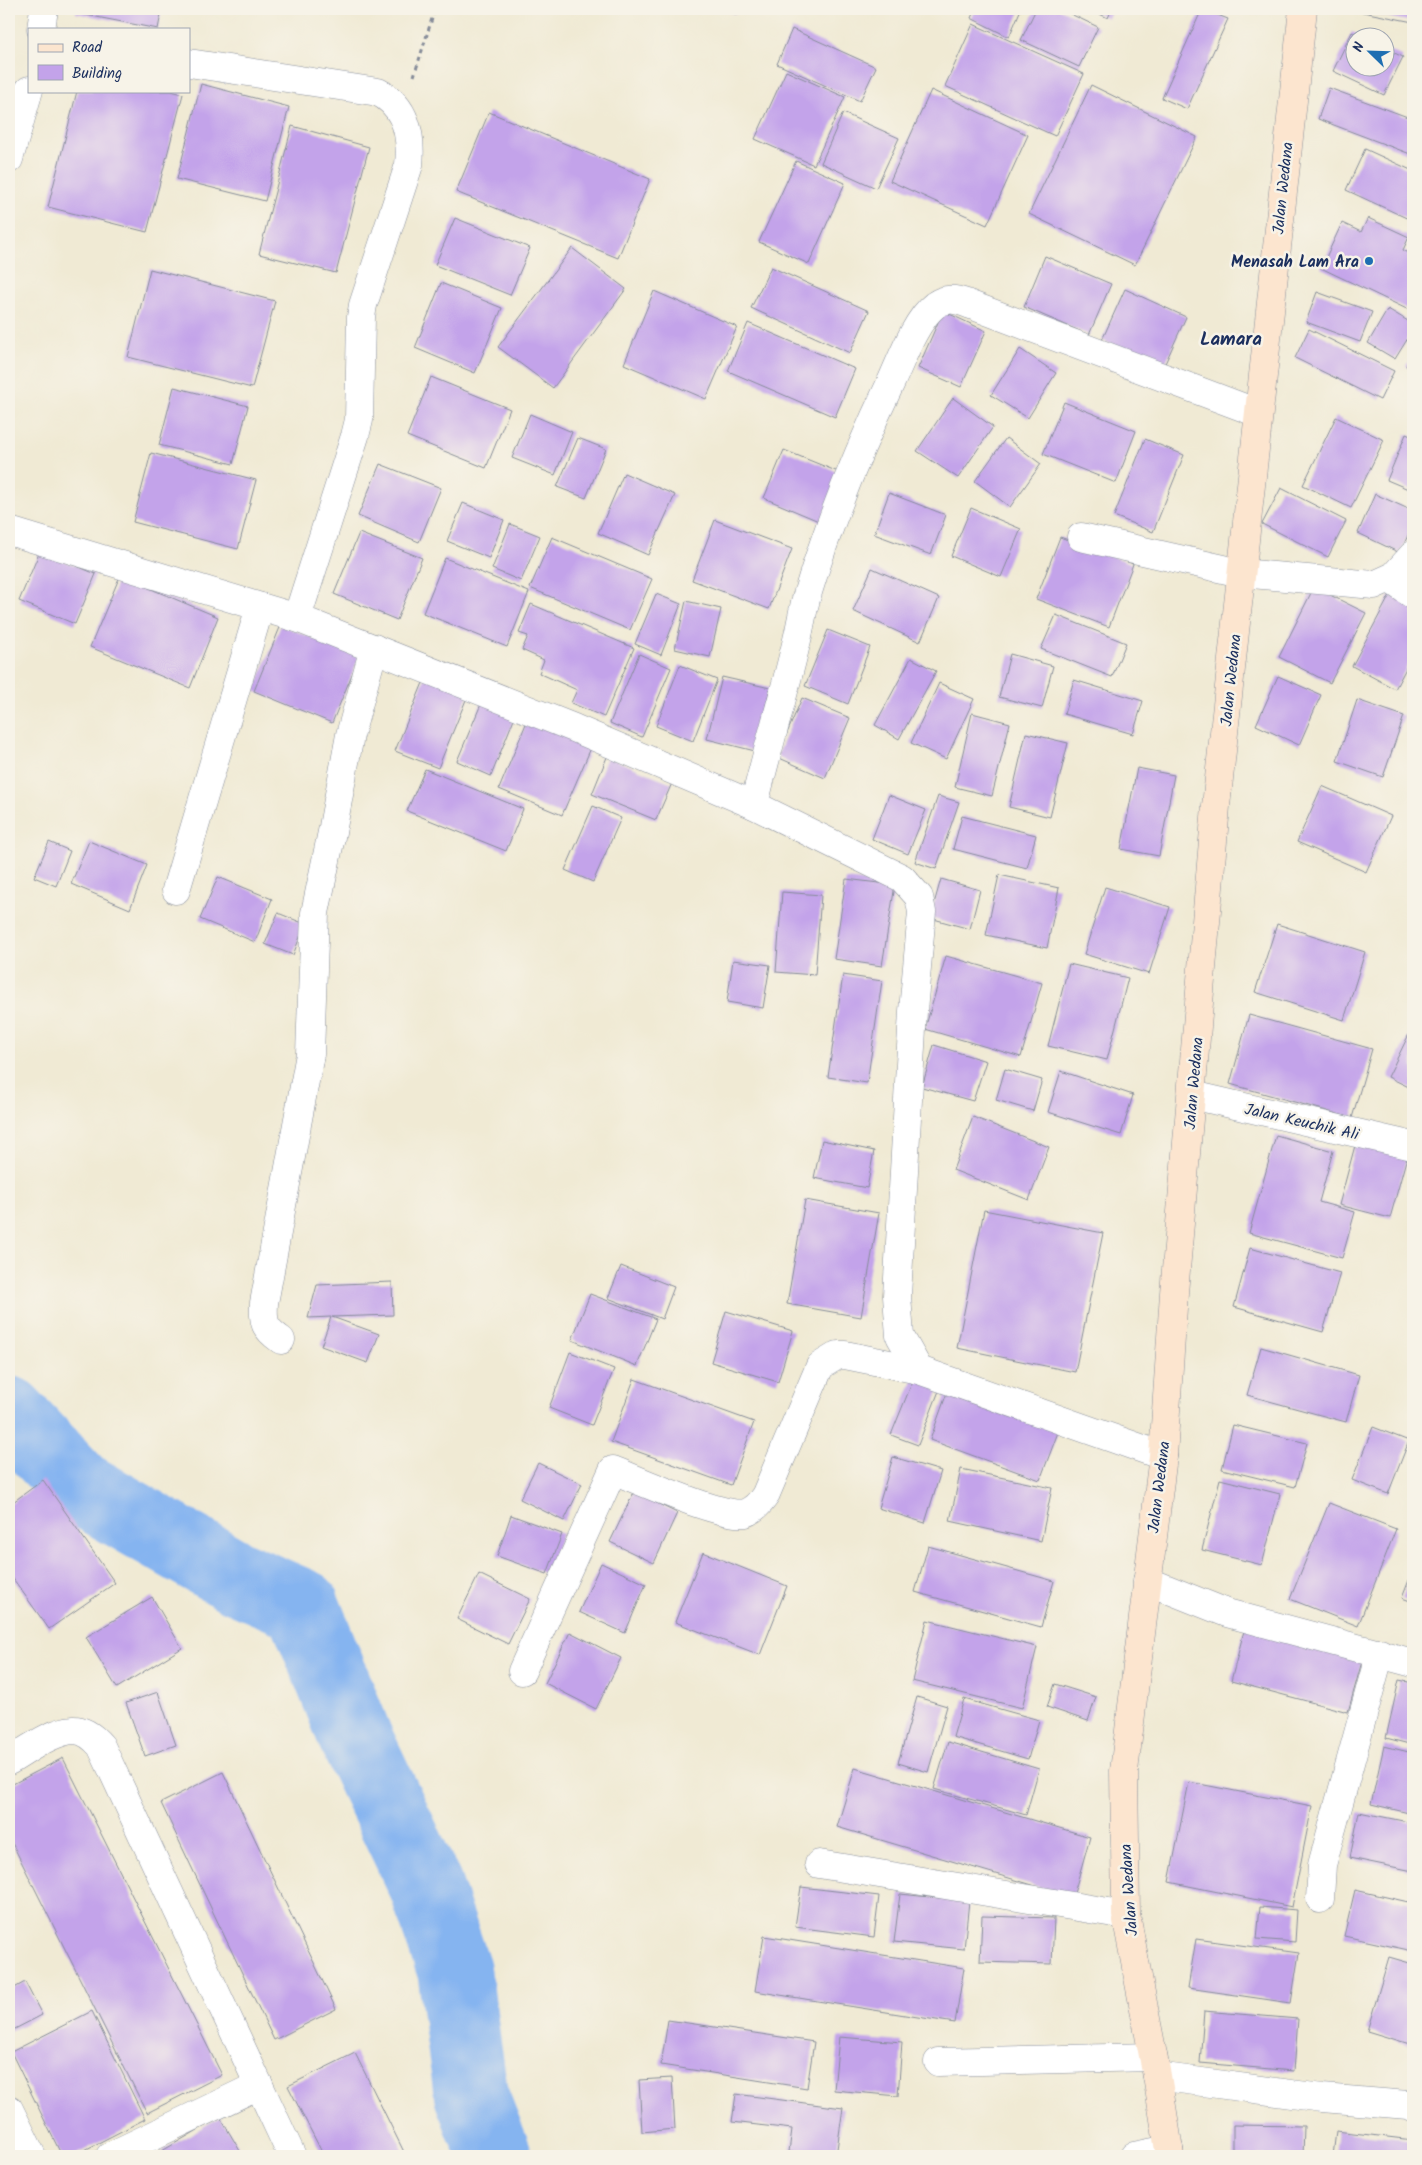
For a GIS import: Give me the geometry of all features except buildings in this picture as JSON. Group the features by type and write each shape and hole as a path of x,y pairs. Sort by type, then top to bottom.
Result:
{"street":[{"path":"41,28 44,9"},
{"name":"Jalan Wedana","path":"1169,2153 1155,2066 1126,1915 1124,1771 1163,1456 1174,1293 1216,806 1303,9"},
{"path":"190,63 369,89 385,96 402,112 410,143 409,165 363,305 360,330 359,420 297,618"},
{"path":"9,159 28,92"},
{"path":"754,805 807,594 857,453 912,338 928,312 937,304 947,300 956,300 971,304 1258,412"},
{"path":"9,531 297,618 574,728 754,805 902,878 919,897 922,912 913,1011 897,1296 900,1336 919,1370"},
{"path":"1081,537 1241,573 1374,585 1390,579 1413,555"},
{"path":"1390,579 1413,595"},
{"path":"176,890 260,606"},
{"path":"280,1340 264,1324 264,1303 310,1054 315,913 350,735 374,648"},
{"name":"Jalan Keuchik Ali","path":"1192,1095 1413,1146"},
{"path":"522,1672 613,1470 695,1502 735,1513 744,1513 759,1504 766,1496 820,1366 833,1358 845,1355 919,1370 1163,1456"},
{"path":"1147,1581 1227,1613 1413,1663"},
{"path":"1320,1898 1322,1864 1380,1653"},
{"path":"9,1761 54,1736 73,1730 88,1734 101,1746 292,2156"},
{"path":"819,1864 1126,1915"},
{"path":"938,2062 1155,2066 1313,2097 1411,2102"},
{"path":"110,2156 259,2085"},
{"path":"9,2109 32,2156"},
{"path":"1134,2156 1169,2153"}],"path":[{"path":"402,112 435,9"}],"waterway":[{"path":"9,1413 79,1487 236,1577 303,1606 356,1739 426,1887 454,1970 471,2095 495,2156"}],"place":[{"name":"Menasah Lam Ara","path":"1369,261"}],"district":[{"name":"Lamara","path":"1231,338"}]}
